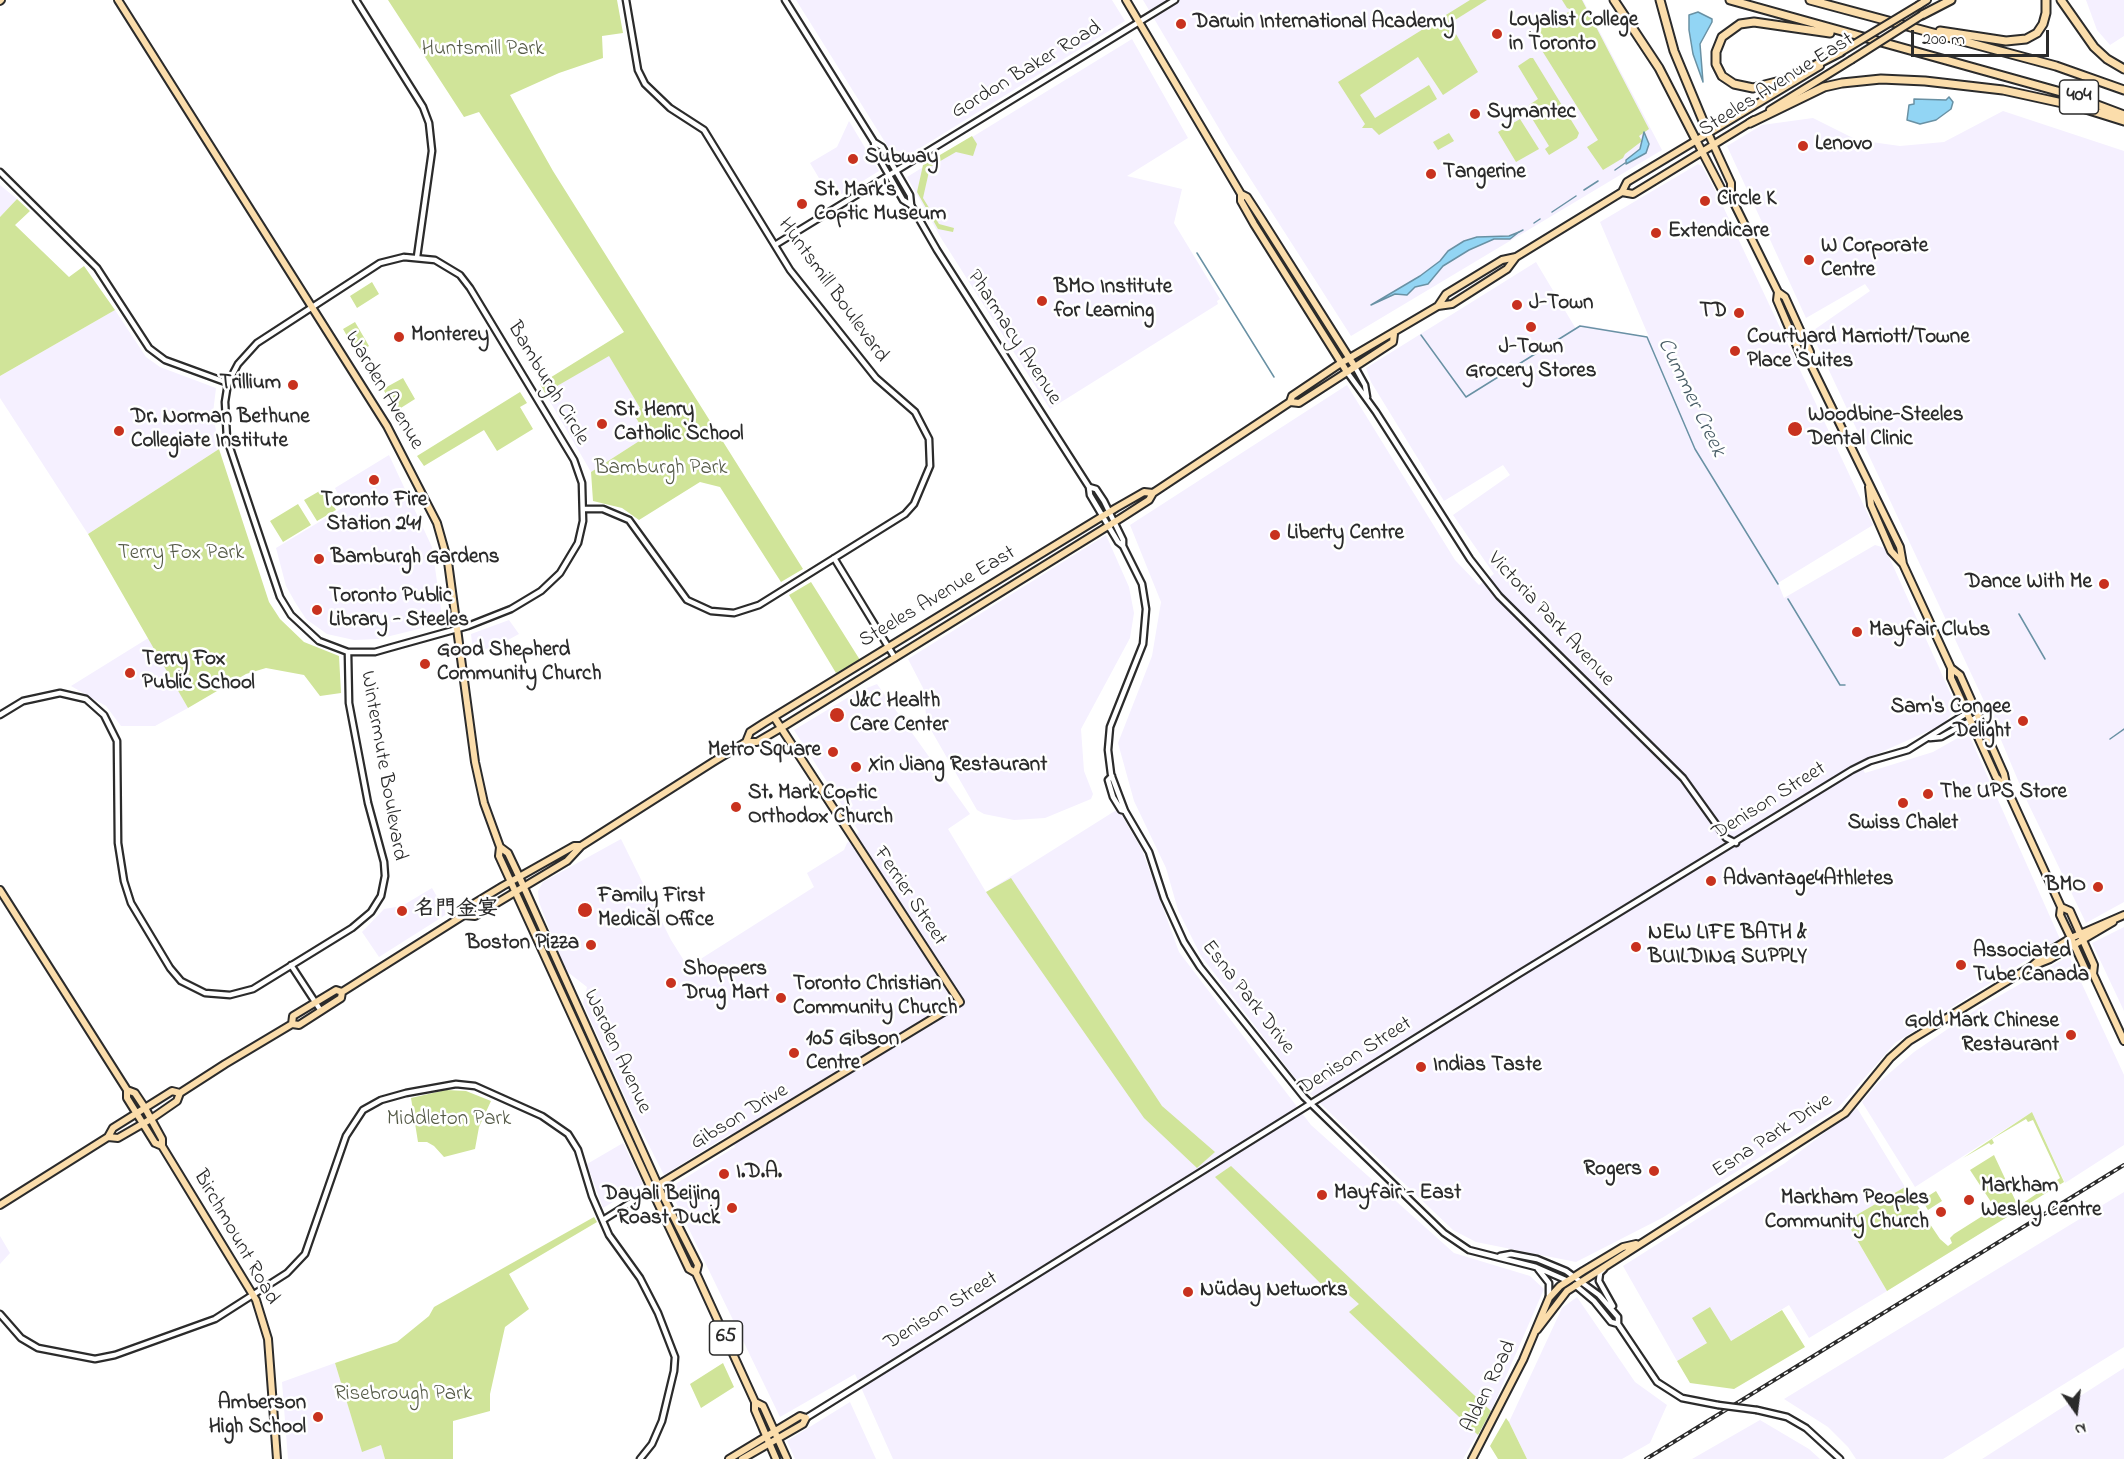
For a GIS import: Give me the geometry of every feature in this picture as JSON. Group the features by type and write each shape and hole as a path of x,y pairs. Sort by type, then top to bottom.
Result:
{"highway":[{"path":"1614,0 1659,68 1696,140"},
{"path":"1660,0 1683,78 1708,133"},
{"name":"404","path":"1730,0 2068,94 2124,115"},
{"name":"404","path":"1810,0 2056,66 2124,90"},
{"path":"1922,15 1951,0"},
{"path":"1920,30 1967,34 2006,41 2026,39 2037,33 2043,24 2046,0"},
{"path":"2061,0 2094,47 2107,59 2124,69"},
{"path":"1841,52 1788,79 1753,88 1734,84 1722,76 1716,64 1716,52 1722,37 1740,24 1754,22 1844,33"},
{"path":"1750,123 1824,87 1881,79 1925,81 2003,90 2059,101 2124,121"}],"main road":[{"name":"Warden Avenue","path":"118,0 387,426 436,524 448,561 477,773 500,847 499,856 688,1269 696,1274 755,1402 754,1410 776,1459"},
{"name":"Victoria Park Avenue","path":"1126,0 1241,194 1241,201 1254,224 1347,372"},
{"name":"Steeles Avenue East","path":"464,915 475,916 524,887 567,861 581,846 746,742 757,742 781,728 1111,524 1149,500 1153,493 1290,402 1293,396 1349,357 1387,333 1394,334 1438,306 1446,294 1502,260 1516,257 1622,192 1627,182 1927,0"},
{"name":"Steeles Avenue East","path":"1622,192 1633,194 1946,0"},
{"path":"1708,133 1731,183 1731,197"},
{"path":"1696,140 1722,190 1731,197 1778,292 1785,297 1809,352 1809,361 1869,487 1880,501 1900,548 1903,564 1951,668 1951,678 1970,721 1996,777 2007,789"},
{"name":"Victoria Park Avenue","path":"1241,194 1247,197 1355,367"},
{"name":"Steeles Avenue East","path":"1438,306 1452,304 1507,269 1516,257"},
{"name":"Steeles Avenue East","path":"1290,402 1299,403 1355,367 1393,342 1394,334"},
{"name":"Steeles Avenue East","path":"746,742 750,732 774,717 1106,514 1144,492 1153,493"},
{"path":"1951,668 1960,675 2004,774 2007,789 2061,907 2060,915 2074,946 2086,971 2092,974 2124,1041"},
{"name":"Ferrier Street","path":"774,717 960,1002"},
{"name":"Steeles Avenue East","path":"108,1137 118,1138 151,1119 177,1101 180,1093 292,1024 299,1025 321,1011 341,998 342,992 464,915 470,906 574,846 581,846"},
{"name":"Warden Avenue","path":"500,847 508,854 524,887 658,1185 698,1265 696,1274"},
{"name":"Birchmount Road","path":"0,890 127,1090 128,1098 155,1143 162,1146"},
{"path":"2061,907 2070,911 2094,965 2092,974"},
{"name":"Esna Park Drive","path":"2032,966 2048,952 2071,938 2121,916"},
{"name":"Esna Park Drive","path":"1579,1284 1627,1255 1640,1243 1825,1128 1845,1113 1890,1058 1909,1041 2032,966 2083,941 2121,916"},
{"name":"Steeles Avenue East","path":"292,1024 293,1016 336,990 342,992"},
{"name":"Gibson Drive","path":"658,1185 960,1002"},
{"name":"Birchmount Road","path":"127,1090 135,1093 145,1108 162,1139 162,1146 254,1294 268,1339 277,1459"},
{"name":"Steeles Avenue East","path":"0,1205 108,1137 112,1128 172,1091 180,1093"},
{"path":"615,1107 624,1108"},
{"name":"Esna Park Drive","path":"1575,1276 1623,1247 1640,1243"},
{"name":"Alden Road","path":"1537,1330 1539,1316 1549,1298 1575,1276"},
{"name":"Alden Road","path":"1472,1459 1537,1330 1567,1291 1579,1284"},
{"name":"Warden Avenue","path":"755,1402 764,1406 787,1459"},
{"name":"Denison Street","path":"729,1459 800,1416 806,1418 803,1424 742,1459"}],"street":[{"path":"356,0 423,108 429,123 432,151 417,257"},
{"name":"Huntsmill Boulevard","path":"584,508 603,509 629,520 687,600 722,614 744,611 759,604 909,510 930,466 930,447 924,426 915,412 865,365 790,270 704,130 652,92 640,76 626,0"},
{"name":"Pharmacy Avenue","path":"785,0 874,142 875,151 903,200 911,205 1089,487 1090,495 1106,514"},
{"name":"Gordon Baker Road","path":"775,244 1175,0"},
{"name":"Pharmacy Avenue","path":"874,142 882,147 910,195 911,205"},
{"path":"0,172 98,268 149,348 165,360 228,383"},
{"name":"Bamburgh Circle","path":"401,257 417,257 435,260 460,275 574,460 582,483 584,508 578,543 568,562 553,581 511,609 457,629 375,652 348,652 319,641 291,615 279,597 227,439 224,411 228,383 238,364 257,343 312,306 380,263 401,257"},
{"name":"Victoria Park Avenue","path":"1355,367 1365,385 1367,398"},
{"name":"Victoria Park Avenue","path":"1347,372 1367,398 1470,560 1499,596 1683,778 1726,838 1736,843"},
{"name":"Pharmacy Avenue","path":"1089,487 1096,489 1111,524"},
{"name":"Esna Park Drive","path":"1111,524 1118,542 1123,546 1142,584 1146,621 1143,644 1110,728 1108,750 1112,776 1125,811 1149,852 1173,921 1190,953 1312,1105 1456,1242 1469,1250 1500,1256 1511,1254 1537,1259 1575,1276 1579,1284"},
{"path":"834,558 895,658"},
{"name":"Wintermute Boulevard","path":"0,715 22,701 60,693 90,702 109,721 118,748 118,843 127,891 142,923 181,981 205,993 230,995 253,989 365,919 381,896 384,883 384,862 368,803 350,703 348,652"},
{"name":"Denison Street","path":"806,1418 910,1351 1312,1105 1517,975 1867,762 1908,750 1967,713"},
{"name":"Denison Street","path":"1930,738 1941,737 1978,716"},
{"path":"291,965 321,1011"},
{"path":"0,1314 21,1338 38,1348 95,1359 115,1355 197,1327 287,1273 305,1254 346,1136 358,1116 381,1100 406,1093 456,1084 475,1086 553,1122 567,1134 578,1150 588,1185 612,1241 640,1278 658,1313 675,1357 672,1385 662,1421 652,1444 640,1459"},
{"path":"603,1220 652,1189"},
{"name":"Esna Park Drive","path":"1500,1256 1508,1262 1536,1267 1579,1284"},
{"path":"1607,1266 1600,1274 1599,1281 1618,1317 1618,1324 1644,1367 1663,1386 1691,1401 1757,1410 1787,1417 1806,1428 1840,1459"},
{"path":"1536,1267 1549,1283 1549,1298"},
{"path":"1579,1284 1599,1295 1618,1317"},
{"path":"1579,1284 1611,1322 1618,1324"}],"shaded area":[{"path":"796,0 1112,0 1125,21 904,158 895,158"},
{"path":"1143,0 1583,0 1662,150 1351,336 1230,147"},
{"path":"2086,0 2124,0 2124,36 2110,45 2097,30"},
{"path":"1132,39 1188,138 1127,176 1182,189 1174,223 1220,299 1217,301 1218,304 1050,409 941,238 907,177"},
{"path":"2003,111 2124,151 2124,902 2086,923 2025,797 1991,716 1811,332 1870,291 1865,284 1806,318 1727,146 1762,125 1813,118 1857,140 1900,146 1944,142"},
{"path":"849,121 879,171 832,200 810,163 837,147"},
{"path":"1698,164 1702,166 1720,200 1873,525 1778,583 1784,598 1875,545 1885,548 1957,708 1942,725 1859,762 1865,773 1933,752 1963,735 1969,735 2060,939 1895,1043 1837,1109 1662,1218 1576,1262 1476,1242 1453,1230 1299,1083 1201,956 1178,910 1166,868 1134,801 1118,743 1152,656 1161,602 1130,525 1347,385 1455,560 1479,585 1494,574 1453,515 1510,475 1503,465 1444,501 1371,382 1366,368 1536,262 1576,329 1583,325 1649,337 1600,222"},
{"path":"0,185 17,199 0,217"},
{"name":"Dr. Norman Bethune Collegiate Institute","path":"115,310 146,357 160,367 216,388 213,413 219,449 88,534 0,398 0,376"},
{"name":"St. Henry Catholic School","path":"609,355 640,408 633,413 647,436 591,472 545,393"},
{"path":"389,455 432,547 443,623 378,639 354,640 327,634 306,619 295,602 286,586 276,548 344,507 335,488"},
{"path":"1106,535 1129,587 1134,613 1130,638 1081,729 1084,771 1093,794 1091,799 1045,818 1014,820 984,814 977,810 927,723 923,688 908,659"},
{"path":"509,620 519,634 495,647 473,652 471,634"},
{"name":"Terry Fox Public School","path":"150,637 188,708 155,726 121,726 106,706 71,686"},
{"path":"877,684 970,814 948,829 986,892 1118,809 1142,850 1179,952 1311,1125 1454,1253 1530,1276 1544,1289 1491,1411 1463,1459 893,1459 855,1374 780,1417 669,1188 735,1147 730,1134 664,1175 630,1108 583,1003 587,987 565,970 539,902 538,891 543,882 621,839 671,940 688,967 814,887 807,873 844,850 847,843 859,832 794,730 857,692"},
{"path":"432,888 447,914 379,957 362,932 384,909 402,906"},
{"path":"2124,927 2124,1011 2092,943"},
{"path":"2069,956 2124,1075 2124,1145 2065,1183 2032,1112 1915,1187 1862,1102 1878,1083 1914,1052 1980,1007"},
{"path":"1857,1108 1905,1187 1846,1221 1887,1291 1809,1338 1789,1305 1731,1341 1707,1343 1677,1361 1623,1266 1785,1163"},
{"path":"623,1143 643,1184 603,1208 587,1164"},
{"path":"2124,1192 2124,1347 1943,1459 1856,1459 1848,1447 1828,1427 1784,1399"},
{"path":"0,1236 10,1253 0,1264"},
{"path":"1577,1297 1635,1382 1667,1405 1650,1443 1622,1459 1527,1459 1509,1422 1562,1308"},
{"name":"Amberson High School","path":"335,1363 362,1451 381,1445 385,1459 288,1459 282,1382"},
{"path":"2124,1368 2124,1459 1982,1459"},
{"path":"850,1402 876,1459 795,1459 787,1441"},
{"path":"1760,1420 1809,1449 1820,1459 1692,1459"}],"green space":[{"name":"Huntsmill Park","path":"388,0 617,0 623,33 602,36 603,58 559,73 510,95 553,171 803,569 781,582 720,487 700,482 639,520 622,508 593,501 591,472 647,436 633,413 640,408 609,356 545,393 540,384 624,332 479,112 464,117"},
{"path":"1470,0 1487,0 1455,20 1453,29 1478,72 1443,95 1418,57 1360,95 1375,118 1429,85 1437,99 1379,135 1372,128 1362,128 1365,124 1338,82"},
{"path":"1562,0 1582,0 1649,129 1639,136 1642,141 1623,158 1603,170 1587,147 1598,140 1541,49 1544,47 1535,31 1572,10 1567,8"},
{"path":"1533,58 1579,133 1577,138 1549,155 1545,149 1549,146 1528,112 1529,105 1538,99 1518,66"},
{"path":"1520,119 1539,149 1516,162 1498,132"},
{"path":"1449,133 1454,141 1438,150 1433,142"},
{"path":"972,136 977,144 973,156 956,152 930,167 923,198 939,224 954,228 953,232 938,229 917,192 923,165"},
{"path":"17,199 30,211 15,225 69,277 84,266 115,310 0,376 0,217"},
{"path":"372,282 379,294 357,308 350,296"},
{"path":"355,322 369,346 357,353 343,329"},
{"path":"403,378 415,399 396,411 383,389"},
{"path":"520,392 527,403 520,407 533,429 497,451 484,430 424,466 417,456"},
{"name":"Terry Fox Park","path":"219,449 269,602 280,619 304,642 339,656 341,693 320,696 304,675 266,668 246,674 188,708 88,534"},
{"path":"323,489 336,510 317,521 304,500"},
{"path":"298,504 311,525 283,542 270,521"},
{"path":"811,582 860,660 836,673 789,595"},
{"path":"1011,878 1162,1106 1215,1152 1197,1168 1144,1118 986,892"},
{"name":"Middleton Park","path":"446,1090 466,1091 491,1101 479,1127 475,1149 444,1157 434,1146 427,1142 418,1142 411,1098"},
{"path":"2032,1112 2064,1182 1887,1291 1846,1221 1905,1187 1940,1239 1948,1246 1952,1243 1950,1238 1954,1234 1995,1208 1970,1170 1994,1155 2017,1204 2023,1203 2060,1178 2033,1120 2028,1122 2026,1119 1992,1139 1994,1143 1991,1145 1989,1143 1963,1158"},
{"path":"1231,1166 1491,1411 1478,1435 1349,1312 1359,1304 1340,1287 1330,1293 1215,1177"},
{"path":"1936,1191 1942,1201 1928,1210 1922,1200"},
{"name":"Risebrough Park","path":"594,1217 597,1222 509,1274 529,1309 505,1327 490,1394 490,1411 453,1421 453,1459 385,1459 381,1445 362,1452 335,1363 397,1342 429,1316 434,1307"},
{"path":"1710,1307 1731,1341 1782,1310 1805,1347 1734,1389 1690,1383 1677,1361 1707,1343 1692,1318"},
{"path":"723,1363 734,1387 701,1408 690,1384"},
{"path":"1506,1418 1527,1459 1498,1459 1490,1446"}],"water":[{"path":"1698,12 1712,19 1700,44 1703,82 1693,54 1689,30 1689,15"},
{"path":"1949,97 1953,102 1951,109 1936,120 1920,124 1907,120 1909,105 1914,104 1914,99 1946,100"},
{"path":"1644,132 1649,144 1646,153 1626,164 1626,160 1640,149"},
{"path":"1519,232 1510,239 1494,239 1469,250 1443,266 1428,284 1415,287 1407,295 1395,294 1371,305 1420,276 1440,261 1448,251 1464,241 1477,237 1509,236"}],"waterway":[{"path":"1615,170 1625,163"},
{"path":"1584,190 1598,181"},
{"path":"1552,212 1576,196"},
{"path":"1534,223 1540,219"},
{"path":"1519,232 1523,230"},
{"path":"1197,253 1274,377"},
{"name":"Cummer Creek","path":"1421,335 1466,397 1580,326 1647,337 1695,449 1778,584"},
{"name":"Cummer Creek","path":"1788,599 1840,685 1845,685"},
{"name":"Cummer Creek","path":"2019,614 2045,659"},
{"name":"Cummer Creek","path":"2110,739 2124,729"}],"railway":[{"path":"1646,1459 2124,1165"}],"place":[{"name":"Darwin International Academy","path":"1181,24"},
{"name":"Loyalist College in Toronto","path":"1497,34"},
{"name":"Symantec","path":"1475,114"},
{"name":"Lenovo","path":"1803,146"},
{"name":"Subway","path":"853,159"},
{"name":"Tangerine","path":"1431,174"},
{"name":"Circle K","path":"1705,201"},
{"name":"St. Mark's Coptic Museum","path":"802,204"},
{"name":"Extendicare","path":"1656,233"},
{"name":"W Corporate Centre","path":"1809,260"},
{"name":"BMO Institute for Learning","path":"1042,301"},
{"name":"J-Town","path":"1517,305"},
{"name":"TD","path":"1739,313"},
{"name":"J-Town Grocery Stores","path":"1531,327"},
{"name":"Monterey","path":"399,337"},
{"name":"Courtyard Marriott/Towne Place Suites","path":"1735,351"},
{"name":"Trillium","path":"293,385"},
{"name":"St. Henry Catholic School","path":"602,424"},
{"name":"Woodbine-Steeles Dental Clinic","path":"1795,429"},
{"name":"Dr. Norman Bethune Collegiate Institute","path":"119,431"},
{"name":"Toronto Fire Station 241","path":"374,480"},
{"name":"Liberty Centre","path":"1275,535"},
{"name":"Bamburgh Gardens","path":"319,559"},
{"name":"Dance With Me","path":"2104,584"},
{"name":"Toronto Public Library - Steeles","path":"317,610"},
{"name":"Mayfair Clubs","path":"1857,632"},
{"name":"Good Shepherd Community Church","path":"425,664"},
{"name":"Terry Fox Public School","path":"130,673"},
{"name":"J&C Health Care Center","path":"837,715"},
{"name":"Sam's Congee Delight","path":"2023,721"},
{"name":"Metro Square","path":"833,752"},
{"name":"Xin Jiang Restaurant","path":"856,767"},
{"name":"The UPS Store","path":"1928,794"},
{"name":"Swiss Chalet","path":"1903,803"},
{"name":"St. Mark Coptic Orthodox Church","path":"736,807"},
{"name":"Advantage4Athletes","path":"1711,881"},
{"name":"BMO","path":"2098,887"},
{"name":"Family First Medical Office","path":"585,910"},
{"name":"名門金宴","path":"402,911"},
{"name":"Boston Pizza","path":"591,945"},
{"name":"NEW LIFE BATH & BUILDING SUPPLY","path":"1636,947"},
{"name":"Associated Tube Canada","path":"1961,965"},
{"name":"Shoppers Drug Mart","path":"671,983"},
{"name":"Toronto Christian Community Church","path":"781,998"},
{"name":"Gold Mark Chinese Restaurant","path":"2071,1035"},
{"name":"105 Gibson Centre","path":"794,1053"},
{"name":"Indias Taste","path":"1421,1067"},
{"name":"Rogers","path":"1654,1171"},
{"name":"I.D.A.","path":"724,1174"},
{"name":"Mayfair - East","path":"1322,1195"},
{"name":"Markham Wesley Centre","path":"1969,1200"},
{"name":"Dayali Beijing Roast Duck","path":"732,1208"},
{"name":"Markham Peoples Community Church","path":"1941,1212"},
{"name":"Nüday Networks","path":"1188,1292"},
{"name":"Amberson High School","path":"318,1417"}],"park label":[{"name":"Bamburgh Park","path":"661,470"}]}
